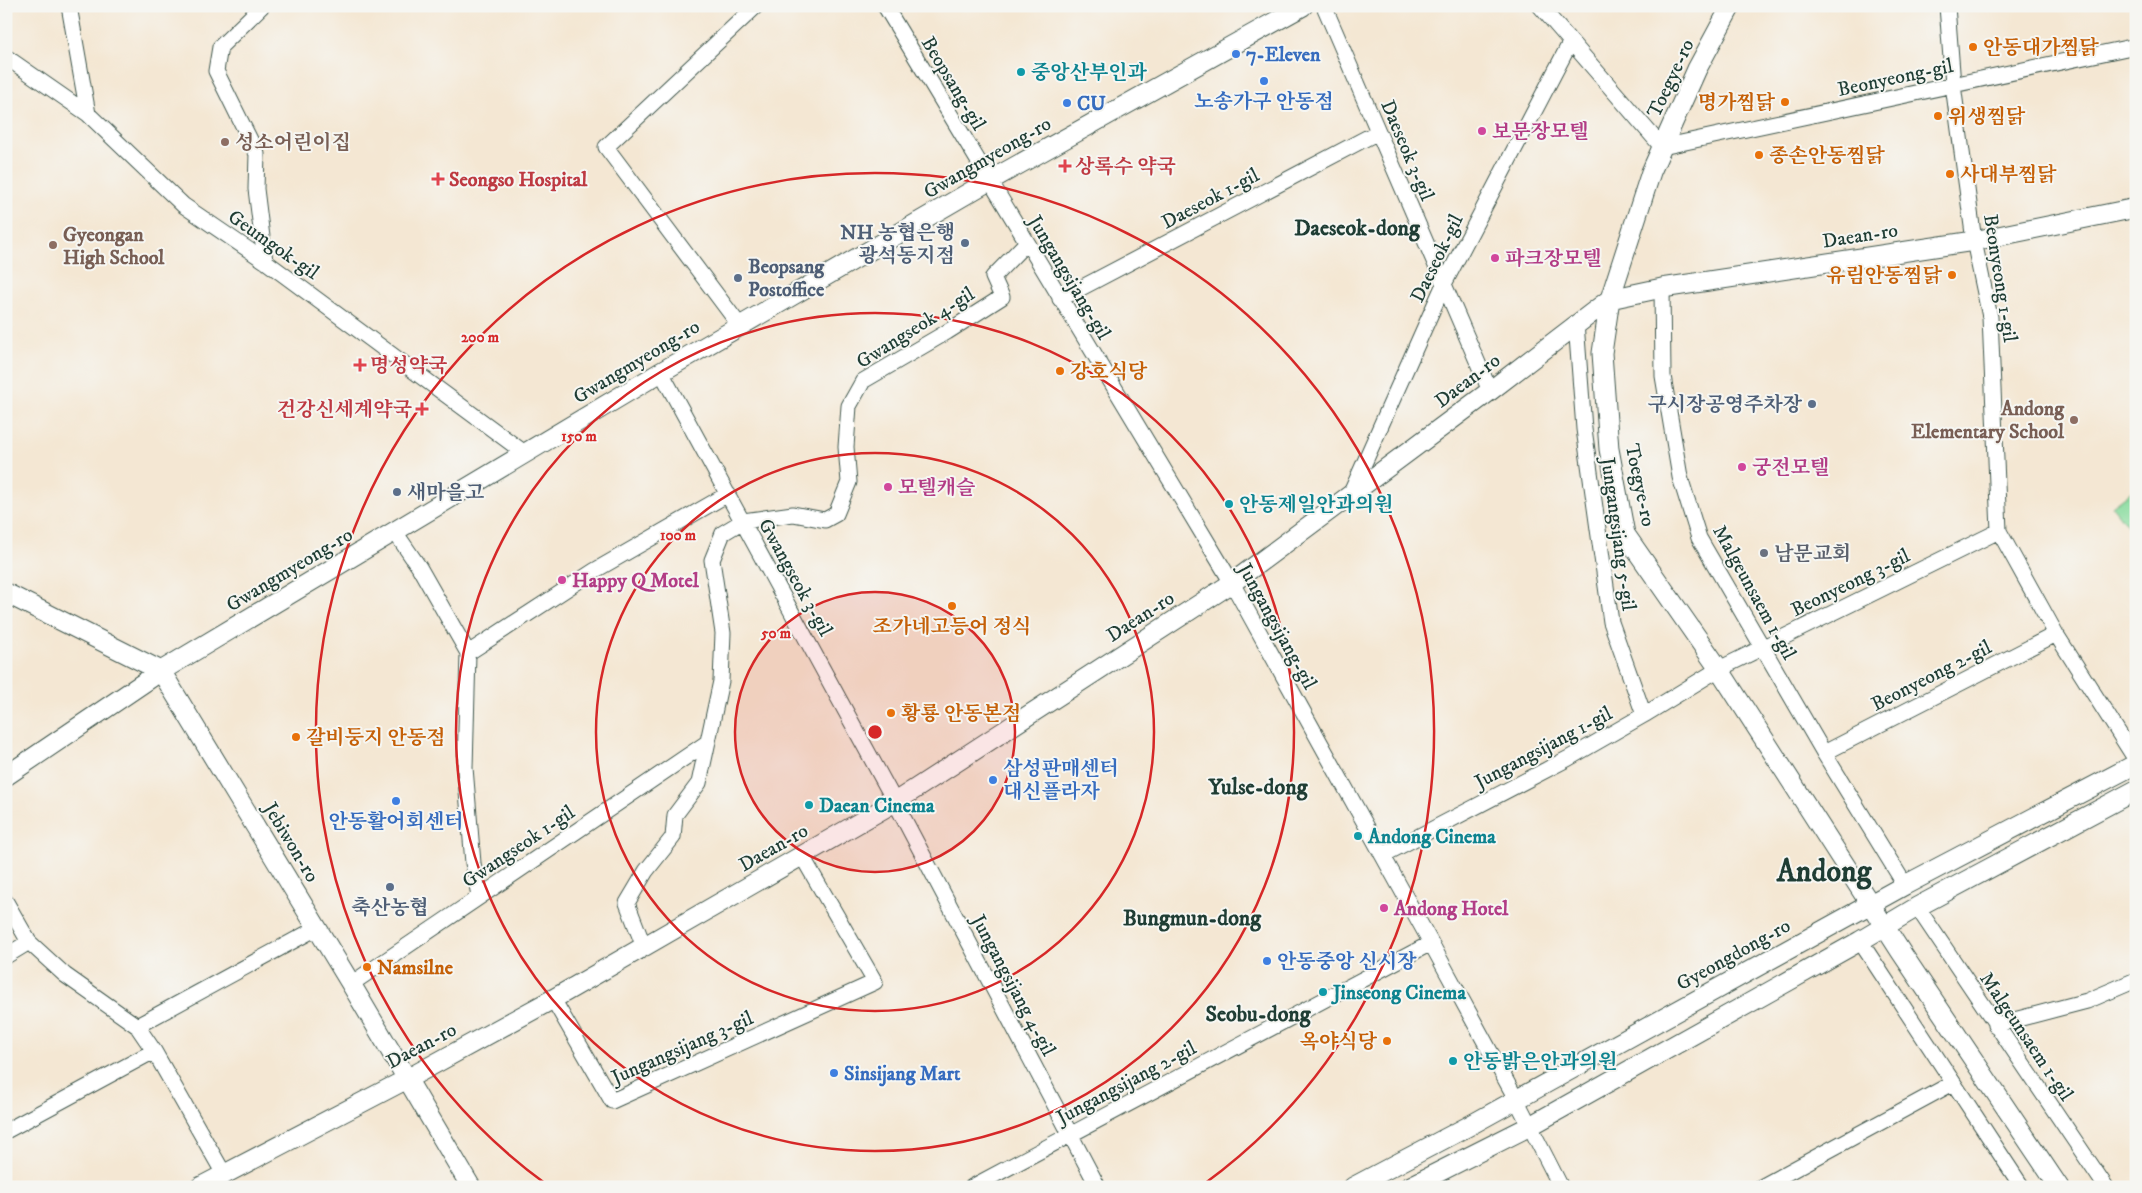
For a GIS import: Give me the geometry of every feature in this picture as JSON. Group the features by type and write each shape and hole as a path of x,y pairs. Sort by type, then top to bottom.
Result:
{"street":[{"path":"69,6 88,114"},
{"path":"262,6 220,47 216,71 257,154 256,189 265,261"},
{"path":"740,326 606,147 756,6"},
{"name":"Beopsang-gil","path":"885,6 989,181"},
{"name":"Gwangmyeong-ro","path":"6,776 161,671 661,372 989,181 1303,6"},
{"name":"Daeseok 3-gil","path":"1324,6 1490,391"},
{"path":"1540,6 1662,147"},
{"name":"Toegye-ro","path":"1731,6 1697,69 1651,172 1610,299 1602,352 1609,450 1625,534 1719,669 1884,926 2059,1187"},
{"name":"Beonyeong 1-gil","path":"1946,6 1953,85 1974,241 1990,317 1999,531 2056,634 2136,760"},
{"name":"Daeseok-gil","path":"1349,498 1444,284 1570,42"},
{"name":"Beonyeong-gil","path":"1662,147 2136,46"},
{"name":"Geumgok-gil","path":"6,57 88,114 183,205 265,261 526,454"},
{"name":"Daeseok 1-gil","path":"1060,299 1378,132"},
{"name":"Jungangsijang-gil","path":"989,181 1232,584 1431,943 1516,1099 1561,1187"},
{"name":"Daean-ro","path":"200,1187 553,1000 895,802 1232,584 1349,498 1378,473 1490,391 1576,323 1610,299 1662,288 1974,241 2136,208"},
{"name":"Gwangseok 4-gil","path":"743,521 792,514 825,520 836,514 849,482 846,447 849,406 863,380 947,332 1002,297 993,276 1026,243"},
{"name":"Malgeunsaem 1-gil","path":"1662,288 1663,376 1680,477 1699,538 1824,753 1905,885"},
{"name":"Jungangsijang 5-gil","path":"1576,323 1584,429 1611,622 1644,715"},
{"name":"Gwangseok 3-gil","path":"661,372 895,802"},
{"path":"468,653 594,571 728,494"},
{"path":"644,947 627,903 646,871 673,837 675,815 699,783 721,680 723,633 712,560 723,533 743,521"},
{"name":"Beonyeong 3-gil","path":"1719,669 1999,531"},
{"path":"395,532 419,567 468,653 465,768 473,863 480,896"},
{"path":"6,593 161,671"},
{"name":"Beonyeong 2-gil","path":"1824,753 2056,634"},
{"name":"Jungangsijang 1-gil","path":"1383,856 1560,762 1644,715 1719,669"},
{"name":"Jebiwon-ro","path":"161,671 318,928 472,1187"},
{"name":"Gwangseok 1-gil","path":"351,984 708,742"},
{"name":"Gyeongdong-ro","path":"1353,1187 1467,1127 1905,885 2136,764"},
{"path":"1409,1187 1530,1126 1860,941 1917,907 2136,790"},
{"name":"Jungangsijang 4-gil","path":"895,802 1098,1187"},
{"name":"Jungangsijang 3-gil","path":"553,1000 612,1102 875,982 802,856"},
{"path":"6,902 29,942 65,975 137,1026 154,1050 224,1174"},
{"name":"Malgeunsaem 1-gil","path":"1917,907 2106,1187"},
{"path":"137,1026 318,928"},
{"path":"1860,941 2022,1187"},
{"path":"6,956 29,942"},
{"name":"Jungangsijang 2-gil","path":"972,1187 1431,943"},
{"path":"1995,1025 2087,1002 2136,980"},
{"path":"6,1131 154,1050"},
{"path":"1761,1187 1953,1083"}],"green space":[{"path":"2136,488 2136,537 2112,506"}],"place":[{"name":"안동대가찜닭","path":"1973,47"},
{"name":"7-Eleven","path":"1236,54"},
{"name":"중앙산부인과","path":"1021,72"},
{"name":"노송가구 안동점","path":"1264,81"},
{"name":"명가찜닭","path":"1785,102"},
{"name":"CU","path":"1067,103"},
{"name":"위생찜닭","path":"1938,116"},
{"name":"보문장모텔","path":"1482,131"},
{"name":"성소어린이집","path":"225,142"},
{"name":"종손안동찜닭","path":"1759,155"},
{"name":"상록수 약국","path":"1065,166"},
{"name":"사대부찜닭","path":"1950,174"},
{"name":"Seongso Hospital","path":"438,179"},
{"name":"NH 농협은행 광석동지점","path":"965,243"},
{"name":"Gyeongan High School","path":"53,245"},
{"name":"파크장모텔","path":"1495,258"},
{"name":"유림안동찜닭","path":"1952,275"},
{"name":"Beopsang Postoffice","path":"738,278"},
{"name":"명성약국","path":"360,365"},
{"name":"강호식당","path":"1060,371"},
{"name":"구시장공영주차장","path":"1812,404"},
{"name":"건강신세계약국","path":"422,409"},
{"name":"Andong Elementary School","path":"2074,420"},
{"name":"궁전모텔","path":"1742,467"},
{"name":"모텔캐슬","path":"888,487"},
{"name":"새마을고","path":"397,492"},
{"name":"안동제일안과의원","path":"1229,504"},
{"name":"남문교회","path":"1764,553"},
{"name":"Happy Q Motel","path":"562,580"},
{"name":"조가네고등어 정식","path":"952,606"},
{"name":"황룡 안동본점","path":"891,713"},
{"name":"갈비둥지 안동점","path":"296,737"},
{"name":"삼성판매센터 대신플라자","path":"993,780"},
{"name":"안동활어회센터","path":"396,801"},
{"name":"Daean Cinema","path":"809,805"},
{"name":"Andong Cinema","path":"1358,836"},
{"name":"축산농협","path":"390,887"},
{"name":"Andong Hotel","path":"1384,908"},
{"name":"안동중앙 신시장","path":"1267,961"},
{"name":"Namsilne","path":"367,967"},
{"name":"Jinseong Cinema","path":"1323,992"},
{"name":"옥야식당","path":"1387,1041"},
{"name":"안동밝은안과의원","path":"1453,1061"},
{"name":"Sinsijang Mart","path":"834,1073"}],"district":[{"name":"Daeseok-dong","path":"1357,227"},
{"name":"Yulse-dong","path":"1258,786"},
{"name":"Andong","path":"1824,871"},
{"name":"Bungmun-dong","path":"1192,917"},
{"name":"Seobu-dong","path":"1258,1013"}]}
